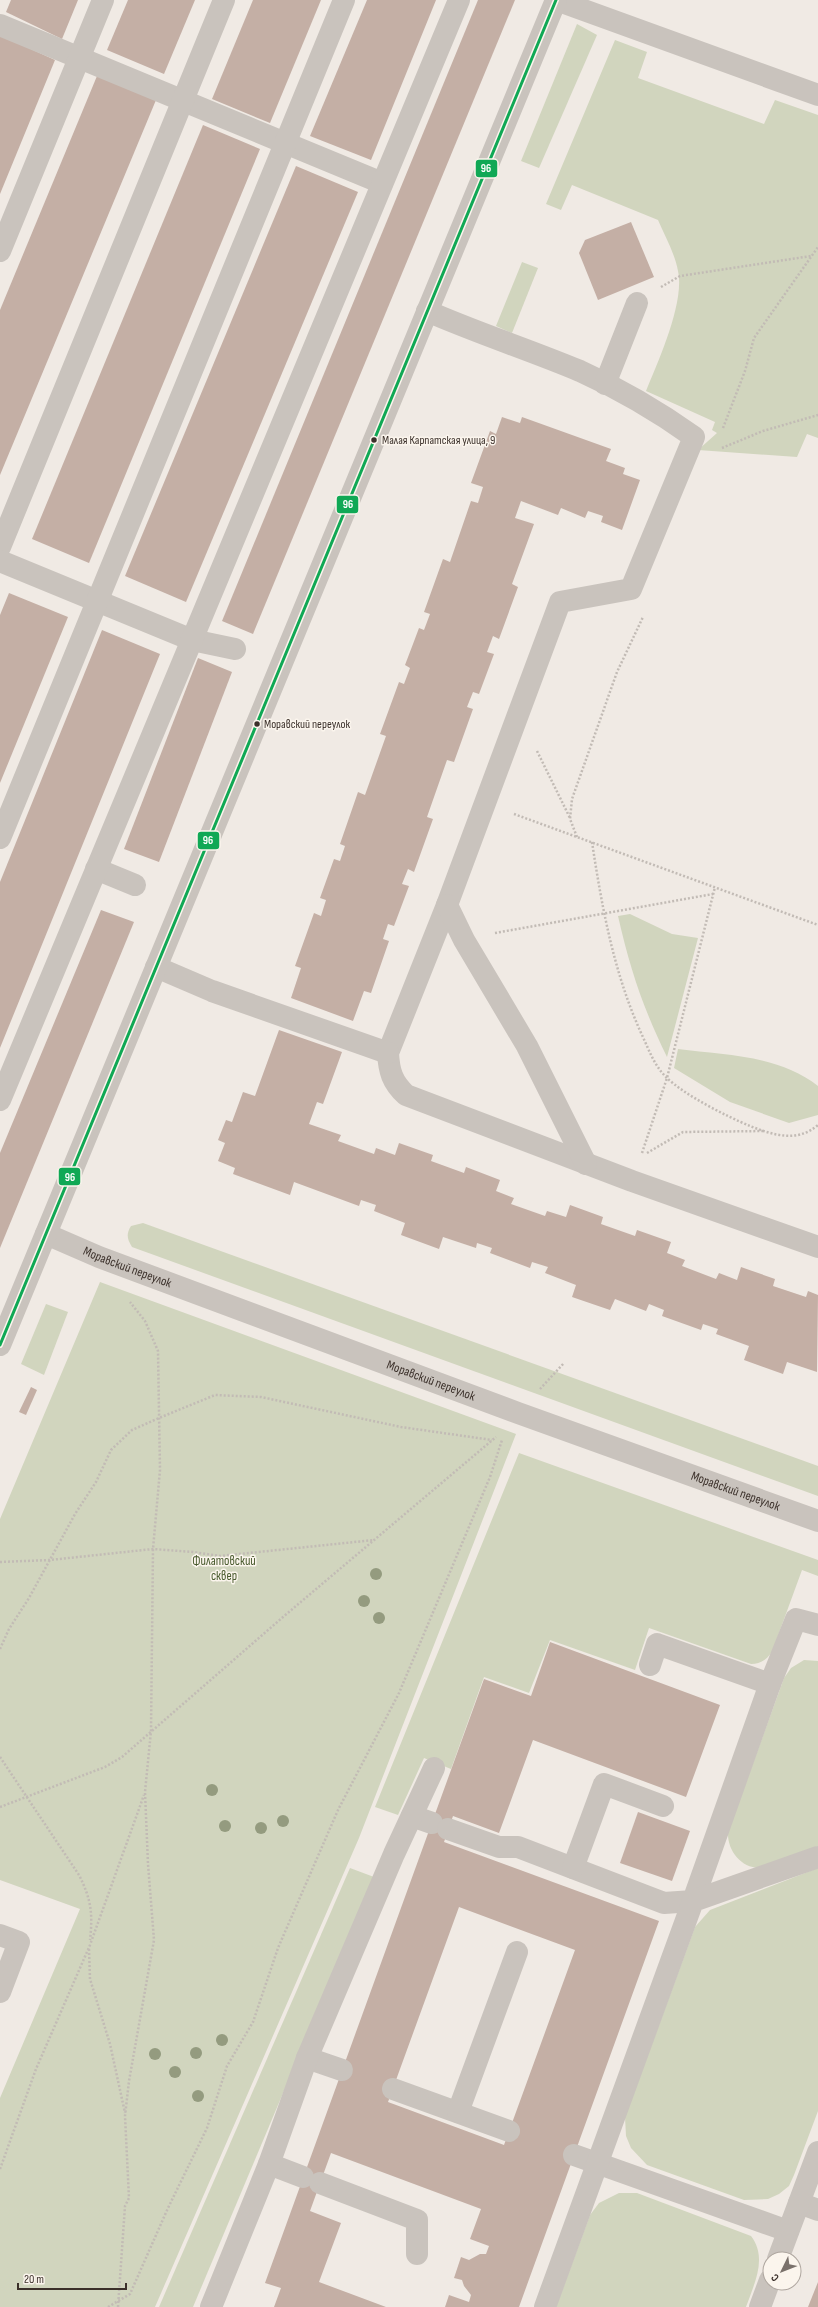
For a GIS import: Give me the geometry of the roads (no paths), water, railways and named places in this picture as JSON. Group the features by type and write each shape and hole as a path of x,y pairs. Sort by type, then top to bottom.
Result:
{"street":[{"path":"0,251 103,0"},
{"path":"0,547 224,0"},
{"path":"0,838 344,0"},
{"path":"2,1091 459,0"},
{"path":"0,1345 556,0 818,95"},
{"path":"0,25 382,183"},
{"path":"605,384 637,303"},
{"path":"427,311 480,334 581,372 661,413 694,436 631,590 560,602 447,905 388,1053 389,1069 395,1084 406,1095 586,1164 818,1247"},
{"path":"0,561 192,640 235,649"},
{"path":"96,869 135,885"},
{"path":"447,905 464,940 527,1046 586,1164"},
{"path":"156,967 212,990 388,1053"},
{"name":"Моравский переулок","path":"46,1234 99,1257 518,1413 818,1521"},
{"path":"545,2307 693,1901 770,1684 796,1619 818,1625"},
{"path":"650,1665 657,1644 770,1684"},
{"path":"211,2307 269,2164 307,2058 434,1768"},
{"path":"573,1868 604,1784 663,1806"},
{"path":"412,1816 499,1847 518,1847 664,1903 693,1901 818,1857"},
{"path":"0,1935 19,1942 0,1992"},
{"path":"458,2112 517,1952"},
{"path":"307,2058 342,2070"},
{"path":"393,2089 509,2131"},
{"path":"781,2251 788,2231 809,2206 818,2152"},
{"path":"574,2155 788,2231"},
{"path":"269,2164 417,2220 417,2254"},
{"path":"760,2307 766,2291"}],"place":[{"name":"Малая Карпатская улица, 9","path":"374,440"},
{"name":"Моравский переулок","path":"257,724"}],"park label":[{"name":"Филатовский сквер","path":"224,1568"}]}
